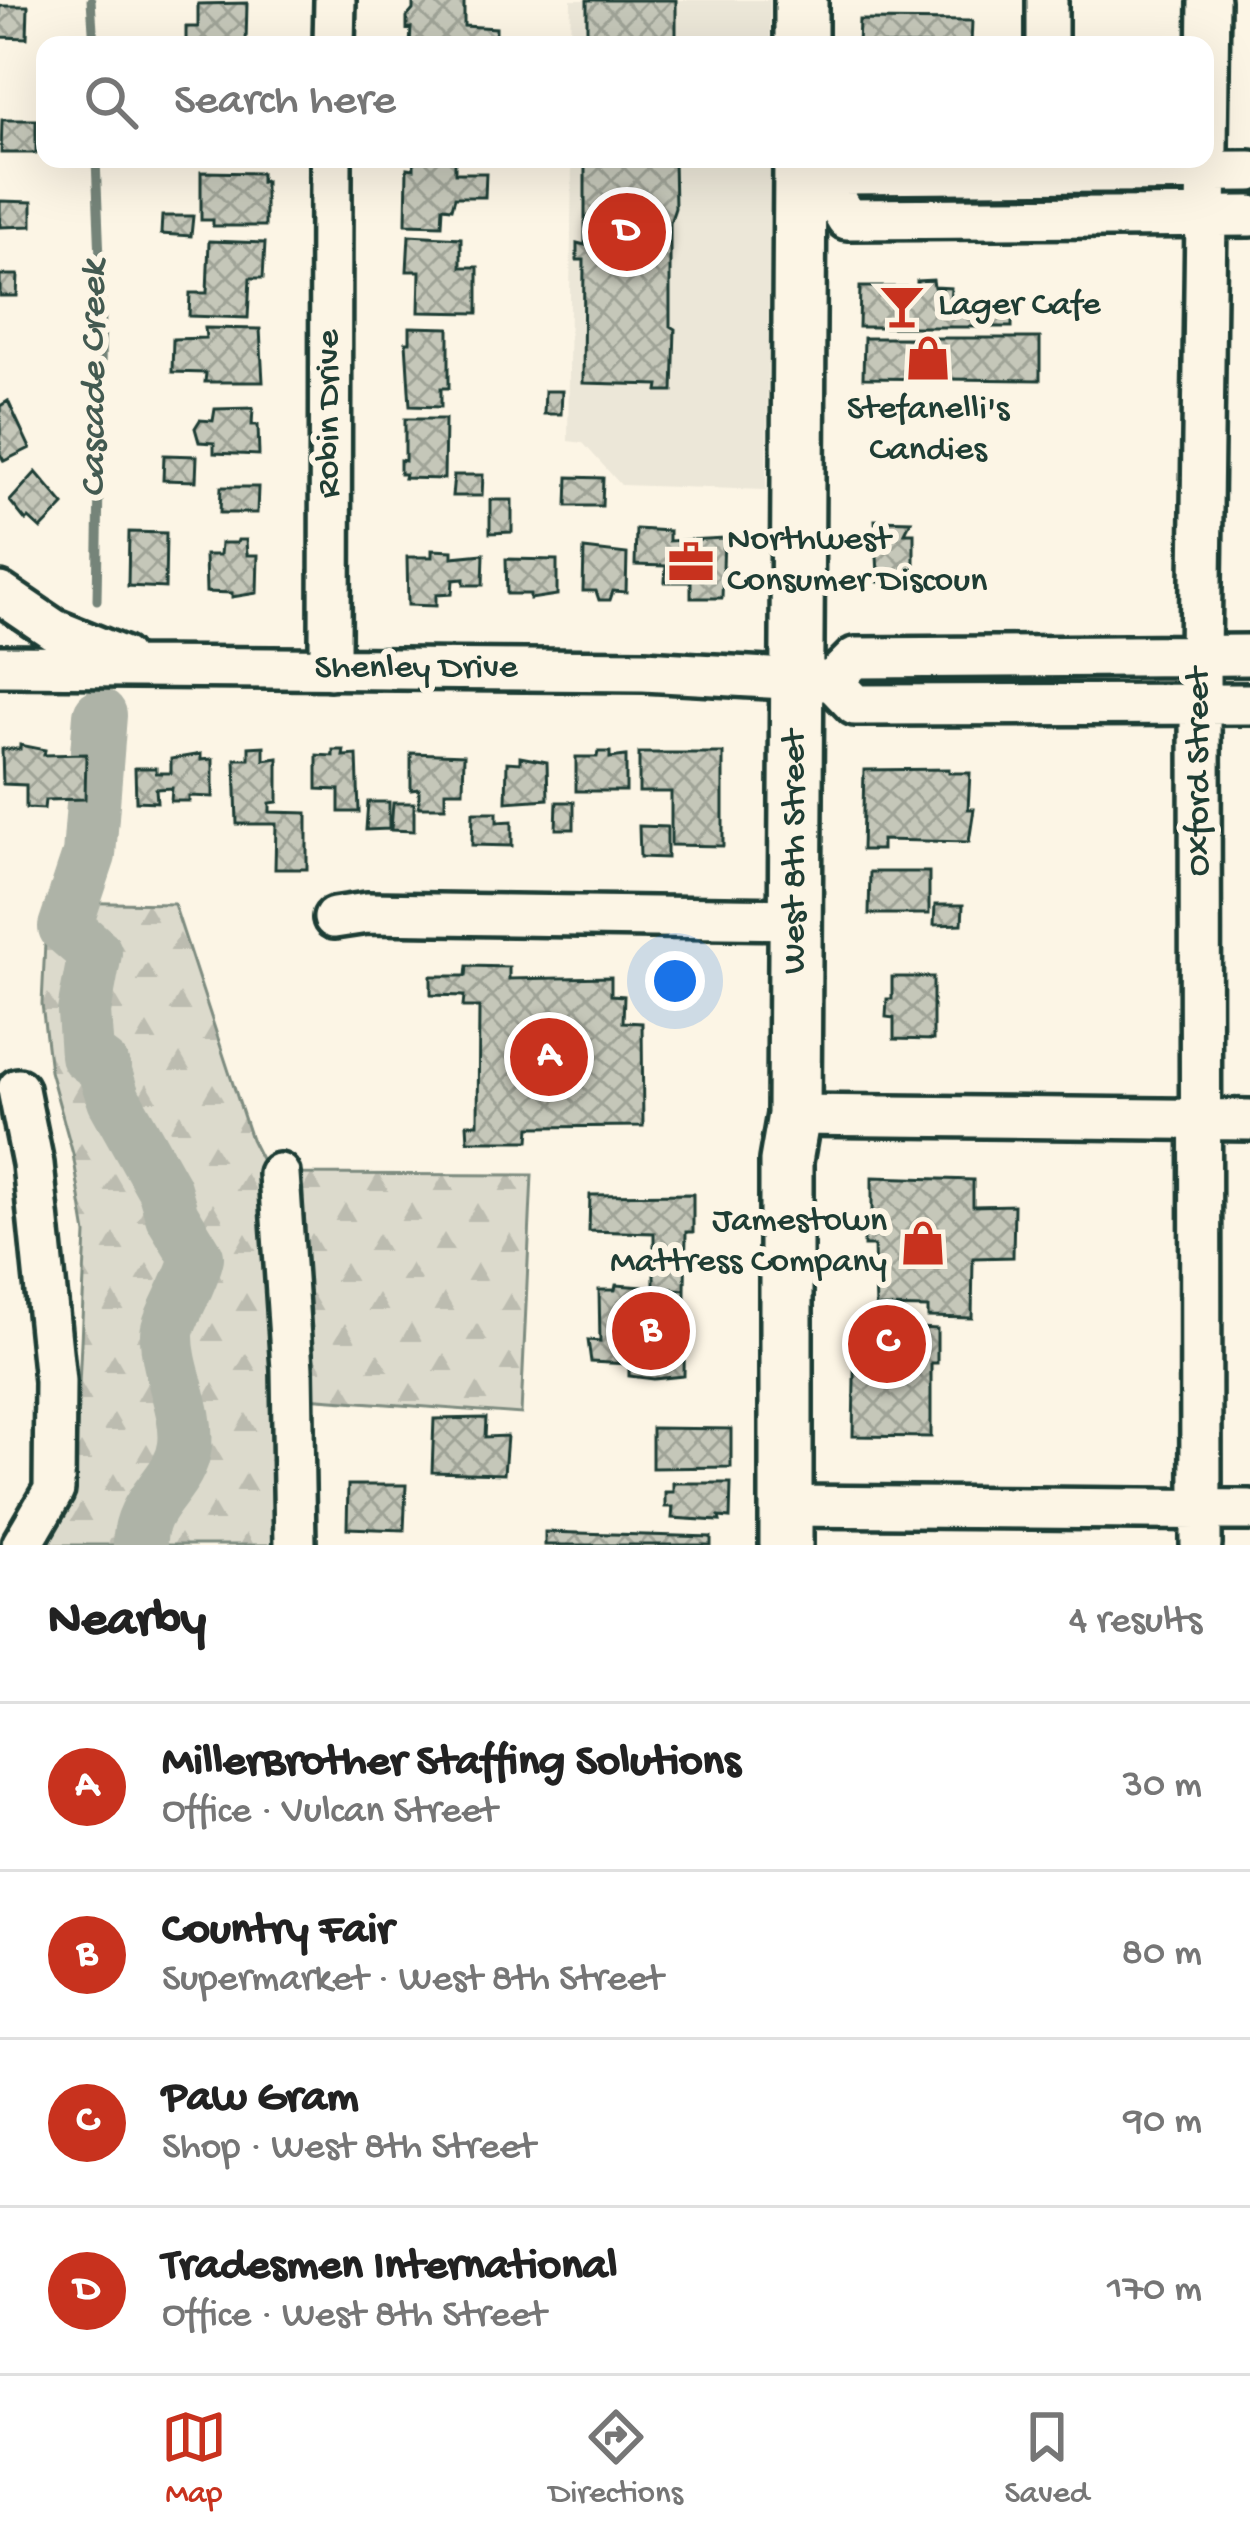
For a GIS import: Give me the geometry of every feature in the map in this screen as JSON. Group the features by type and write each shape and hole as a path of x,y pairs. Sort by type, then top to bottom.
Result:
{"main road":[{"path":"801,0 801,36"},
{"name":"West 8th Street","path":"786,1526 786,1161 794,1115 795,919 815,680 811,183"}],"street":[{"path":"334,36 335,0"},
{"path":"1047,0 1047,36"},
{"name":"Oxford Street","path":"1209,0 1209,36"},
{"name":"Robin Drive","path":"330,669 331,168"},
{"path":"988,168 842,173 811,183 847,219 1250,216"},
{"path":"1126,168 1250,171"},
{"name":"Oxford Street","path":"1201,1527 1200,655 1207,170"},
{"path":"0,593 53,629 142,665"},
{"name":"Shenley Drive","path":"815,680 855,658 1250,655"},
{"name":"Shenley Drive","path":"0,665 644,671 815,680 855,706 1250,704"},
{"path":"334,918 367,914 795,919"},
{"path":"18,1089 46,1278 55,1402 54,1490 22,1545"},
{"path":"794,1115 1250,1120"},
{"path":"279,1174 292,1369 295,1545"},
{"path":"786,1526 1201,1527 1250,1510"}],"shaded area":[{"path":"571,0 770,0 770,36 570,36"},
{"path":"572,168 771,168 766,490 621,485 583,443 568,441"}],"green space":[{"path":"47,902 174,904 251,1139 264,1165 279,1174 532,1175 521,1414 306,1398 271,1279 278,1545 39,1545 61,1514 75,1472 86,1234 73,1154 50,1071 42,1004"}],"building":[{"path":"413,0 464,0 464,26 496,28 496,36 411,36 407,17"},
{"path":"587,0 676,0 676,36 587,36"},
{"path":"247,3 246,36 186,36 186,27 198,27 198,4"},
{"path":"0,6 28,6 27,38 0,37"},
{"path":"859,20 972,21 971,36 858,36"},
{"path":"2,120 36,120 36,153 1,153"},
{"path":"407,168 486,173 485,197 455,197 452,208 443,207 442,225 406,224"},
{"path":"585,168 674,168 675,208 670,223 673,391 658,391 659,385 583,383 584,260 577,260 577,243 585,245"},
{"path":"201,172 261,173 265,226 213,226 213,220 201,220"},
{"path":"0,201 32,202 32,226 0,227"},
{"path":"162,216 193,216 191,236 161,234"},
{"path":"409,235 461,238 461,267 478,267 478,313 419,312 420,271 407,271"},
{"path":"209,241 265,243 263,278 250,278 248,318 189,316 190,293 207,293"},
{"path":"0,275 18,275 17,296 0,296"},
{"path":"933,280 934,287 951,288 950,303 1012,304 1012,327 859,327 860,287 917,287 917,281"},
{"path":"410,327 449,328 449,388 441,388 441,407 410,406 406,342 410,342"},
{"path":"205,328 260,329 263,382 205,382 206,373 172,372 173,339 206,338"},
{"path":"864,338 1040,338 1040,380 863,378"},
{"path":"545,391 562,391 561,414 544,414"},
{"path":"8,401 30,448 4,461 0,406"},
{"path":"253,408 259,455 214,453 214,443 199,442 195,428 200,420 213,421 215,409"},
{"path":"405,419 445,419 444,479 400,474 400,460 405,461"},
{"path":"164,455 197,456 196,481 163,480"},
{"path":"36,472 64,505 41,529 29,518 26,521 10,501"},
{"path":"454,475 483,475 482,496 452,496"},
{"path":"568,477 603,478 602,506 567,506"},
{"path":"221,487 258,487 257,513 220,513"},
{"path":"490,500 512,500 512,532 490,533"},
{"path":"875,520 911,521 905,533 914,533 914,582 874,578 878,574"},
{"path":"636,529 669,531 669,541 724,538 722,598 691,598 691,582 665,582 666,566 635,565"},
{"path":"129,532 166,533 165,588 128,586"},
{"path":"246,540 247,555 258,555 257,593 232,597 232,593 206,592 205,555 220,555 221,543"},
{"path":"584,549 627,554 626,592 613,591 610,600 599,600 596,591 583,591"},
{"path":"432,550 452,551 452,557 484,554 483,585 453,580 452,594 436,595 436,606 408,605 407,557 432,557"},
{"path":"506,559 557,560 557,595 530,599 530,594 507,594"},
{"path":"20,745 45,750 44,755 86,754 85,799 45,800 44,809 26,808 26,785 3,784 2,749 20,749"},
{"path":"264,746 264,760 278,758 278,802 270,803 270,812 307,813 307,869 275,869 276,824 237,824 235,759 249,759 249,747"},
{"path":"333,750 344,750 343,756 357,755 359,812 339,812 339,790 317,789 317,755 333,756"},
{"path":"598,752 610,752 610,758 626,756 626,791 576,791 576,757 597,757"},
{"path":"411,753 464,755 463,791 445,791 445,807 419,807 419,789 411,790"},
{"path":"639,753 723,753 723,846 671,845 671,792 639,792"},
{"path":"201,754 201,760 213,759 213,797 171,801 172,788 156,789 157,802 136,801 135,768 171,773 171,759"},
{"path":"520,757 547,762 548,799 506,802 507,762 520,763"},
{"path":"949,769 949,773 970,773 968,809 974,809 969,842 882,840 882,850 862,850 864,770"},
{"path":"368,802 389,802 389,829 366,830"},
{"path":"557,802 574,802 574,829 556,829"},
{"path":"393,803 414,803 414,831 391,830"},
{"path":"473,812 497,812 497,822 512,821 512,846 472,845"},
{"path":"639,826 667,827 667,858 640,857"},
{"path":"870,872 929,872 929,914 869,914"},
{"path":"935,905 963,905 962,924 934,925"},
{"path":"467,966 509,967 509,979 611,977 611,995 624,996 623,1022 642,1023 643,1126 530,1127 529,1141 468,1141 467,1124 478,1124 479,1007 463,1007 464,996 431,995 431,976 466,976"},
{"path":"892,977 933,977 933,1040 894,1039 894,1018 886,1017"},
{"path":"872,1177 973,1180 973,1206 1014,1205 1013,1257 973,1258 972,1318 928,1317 928,1308 876,1307 874,1246 864,1246 864,1223 872,1224"},
{"path":"693,1194 693,1232 686,1232 685,1290 654,1287 654,1233 589,1231 590,1195"},
{"path":"616,1285 685,1290 684,1376 629,1376 629,1364 591,1362 588,1340 600,1341 599,1290 615,1290"},
{"path":"855,1325 937,1329 937,1363 931,1363 931,1437 853,1436"},
{"path":"486,1418 485,1437 507,1436 504,1474 432,1472 434,1419"},
{"path":"652,1428 731,1429 731,1467 652,1468"},
{"path":"673,1483 731,1483 730,1518 672,1518 673,1507 665,1507 665,1492 673,1492"},
{"path":"348,1485 406,1485 404,1530 347,1528"},
{"path":"545,1532 711,1537 711,1545 545,1545"}],"waterway":[{"name":"Cascade Creek","path":"91,0 93,36"},
{"name":"Cascade Creek","path":"96,168 102,310 97,600"},
{"name":"Cascade Creek","path":"100,715 89,855 65,927 95,953 84,1012 87,1055 103,1067 114,1100 197,1257 167,1334 185,1445 176,1471 145,1517 140,1545"}],"place":[{"name":"Tradesmen International","path":"627,232"},
{"name":"Lager Cafe","path":"902,306"},
{"name":"Stefanelli's Candies","path":"928,358"},
{"name":"Northwest Consumer Discoun","path":"691,562"},
{"name":"MillerBrother Staffing Solutions","path":"549,1057"},
{"name":"Jamestown Mattress Company","path":"923,1243"},
{"name":"Country Fair","path":"651,1331"},
{"name":"Paw Gram","path":"887,1344"}]}
